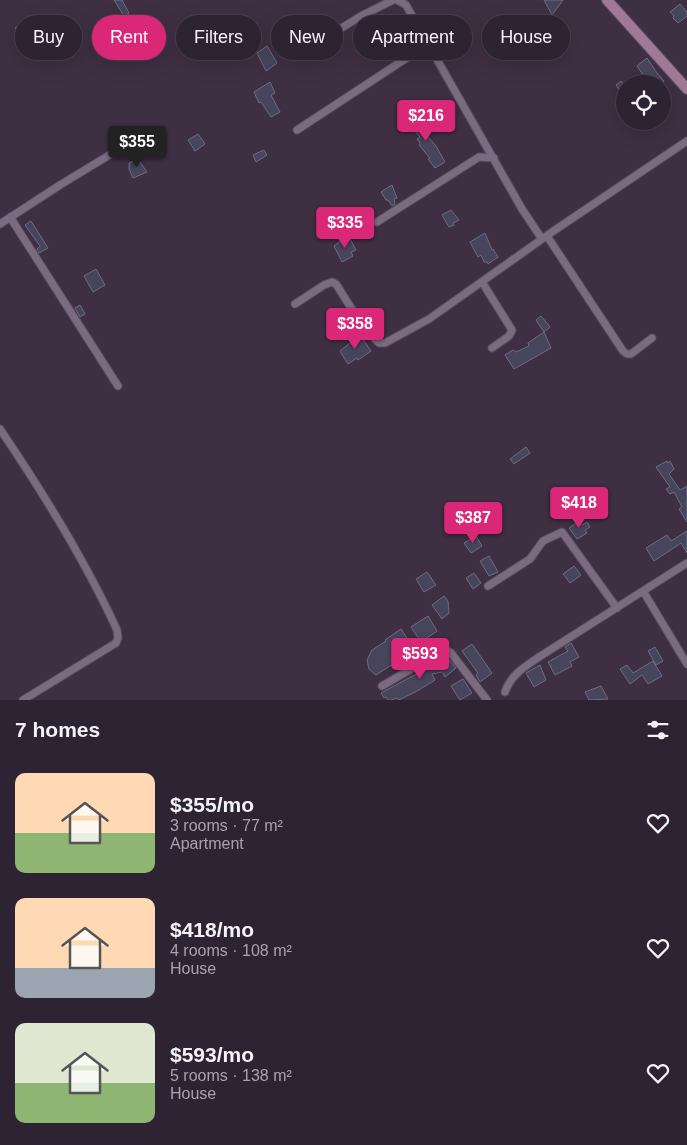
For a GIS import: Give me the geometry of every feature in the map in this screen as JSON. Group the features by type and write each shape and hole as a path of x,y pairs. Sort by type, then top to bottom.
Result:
{"main road":[{"path":"607,0 687,89"}],"street":[{"path":"343,27 395,0 406,5 412,15"},
{"path":"298,130 404,60"},
{"path":"437,60 527,217 544,238 623,351 631,354 652,338"},
{"path":"295,304 324,285 332,282 336,284 373,337 379,343 385,343 429,319 687,140"},
{"path":"0,224 60,184 111,154"},
{"path":"377,222 479,157 494,158"},
{"path":"10,217 118,386"},
{"path":"482,282 512,330 509,336 492,348"},
{"path":"0,429 29,472 97,586 117,630 118,638 116,643 24,700"},
{"path":"488,586 530,559 543,541 562,532 617,608"},
{"path":"505,692 508,683 516,673 554,646 687,563"},
{"path":"644,591 687,664"},
{"path":"382,686 445,648 451,653 487,700"}],"building":[{"path":"114,0 122,0 129,13 123,15"},
{"path":"544,0 563,0 552,15"},
{"path":"680,4 687,12 687,16 678,23 670,12"},
{"path":"267,46 271,53 271,60 275,60 277,63 266,71 260,60 261,50"},
{"path":"647,58 659,75 643,75 637,66"},
{"path":"270,82 275,93 271,95 280,112 271,117 261,102 259,103 254,92"},
{"path":"417,114 425,127 421,129 436,146 445,162 435,168 428,159 430,158 419,145 420,143 417,139 420,137 407,124 410,123 408,119"},
{"path":"198,134 205,144 195,151 188,140"},
{"path":"264,150 267,155 256,162 253,155"},
{"path":"137,158 147,172 133,178 129,169 129,163"},
{"path":"392,185 397,198 394,199 395,204 392,206 381,192"},
{"path":"451,210 459,220 449,227 442,215"},
{"path":"31,221 48,248 39,253 37,249 40,246 25,225"},
{"path":"485,233 492,250 498,257 488,264 484,262 481,255 478,257 470,242"},
{"path":"348,235 356,250 351,252 353,256 342,262 334,246"},
{"path":"96,269 105,285 93,292 84,276"},
{"path":"80,305 85,314 80,317 75,308"},
{"path":"541,316 550,327 544,332 536,320"},
{"path":"544,332 551,348 514,369 505,355 513,350 516,352 529,346 528,343"},
{"path":"360,335 371,351 348,364 340,351"},
{"path":"526,447 530,453 514,464 510,459"},
{"path":"667,461 668,463 670,461 674,469 669,474 680,490 687,486 687,522 679,509 682,507 674,492 670,494 666,489 670,487 656,467"},
{"path":"579,521 582,525 587,522 590,527 585,530 587,533 577,539 569,528"},
{"path":"687,531 687,553 681,543 654,561 646,548 667,535 671,541"},
{"path":"476,536 482,546 471,553 464,543"},
{"path":"489,556 498,572 489,576 480,561"},
{"path":"574,566 581,575 570,583 563,574"},
{"path":"427,572 436,585 424,592 416,579"},
{"path":"474,573 481,583 473,589 466,578"},
{"path":"444,596 448,601 449,613 442,619 432,605"},
{"path":"428,616 437,631 421,642 411,627"},
{"path":"401,629 412,646 391,660 393,664 376,675 369,669 367,660 372,650"},
{"path":"571,643 579,657 570,662 572,666 555,675 548,662 568,651 565,647"},
{"path":"472,644 492,673 480,682 476,675 478,673 462,651"},
{"path":"655,647 663,661 656,665 648,651"},
{"path":"445,655 456,668 445,677 442,672 432,674 435,680 399,700 396,698 388,700 386,697 384,698 381,693 433,665 431,663"},
{"path":"653,661 662,676 648,684 642,675 630,684 620,669 627,665 633,673"},
{"path":"540,665 546,680 534,687 526,673"},
{"path":"463,679 472,693 460,700 451,686"},
{"path":"601,686 608,699 589,700 585,692"}]}
